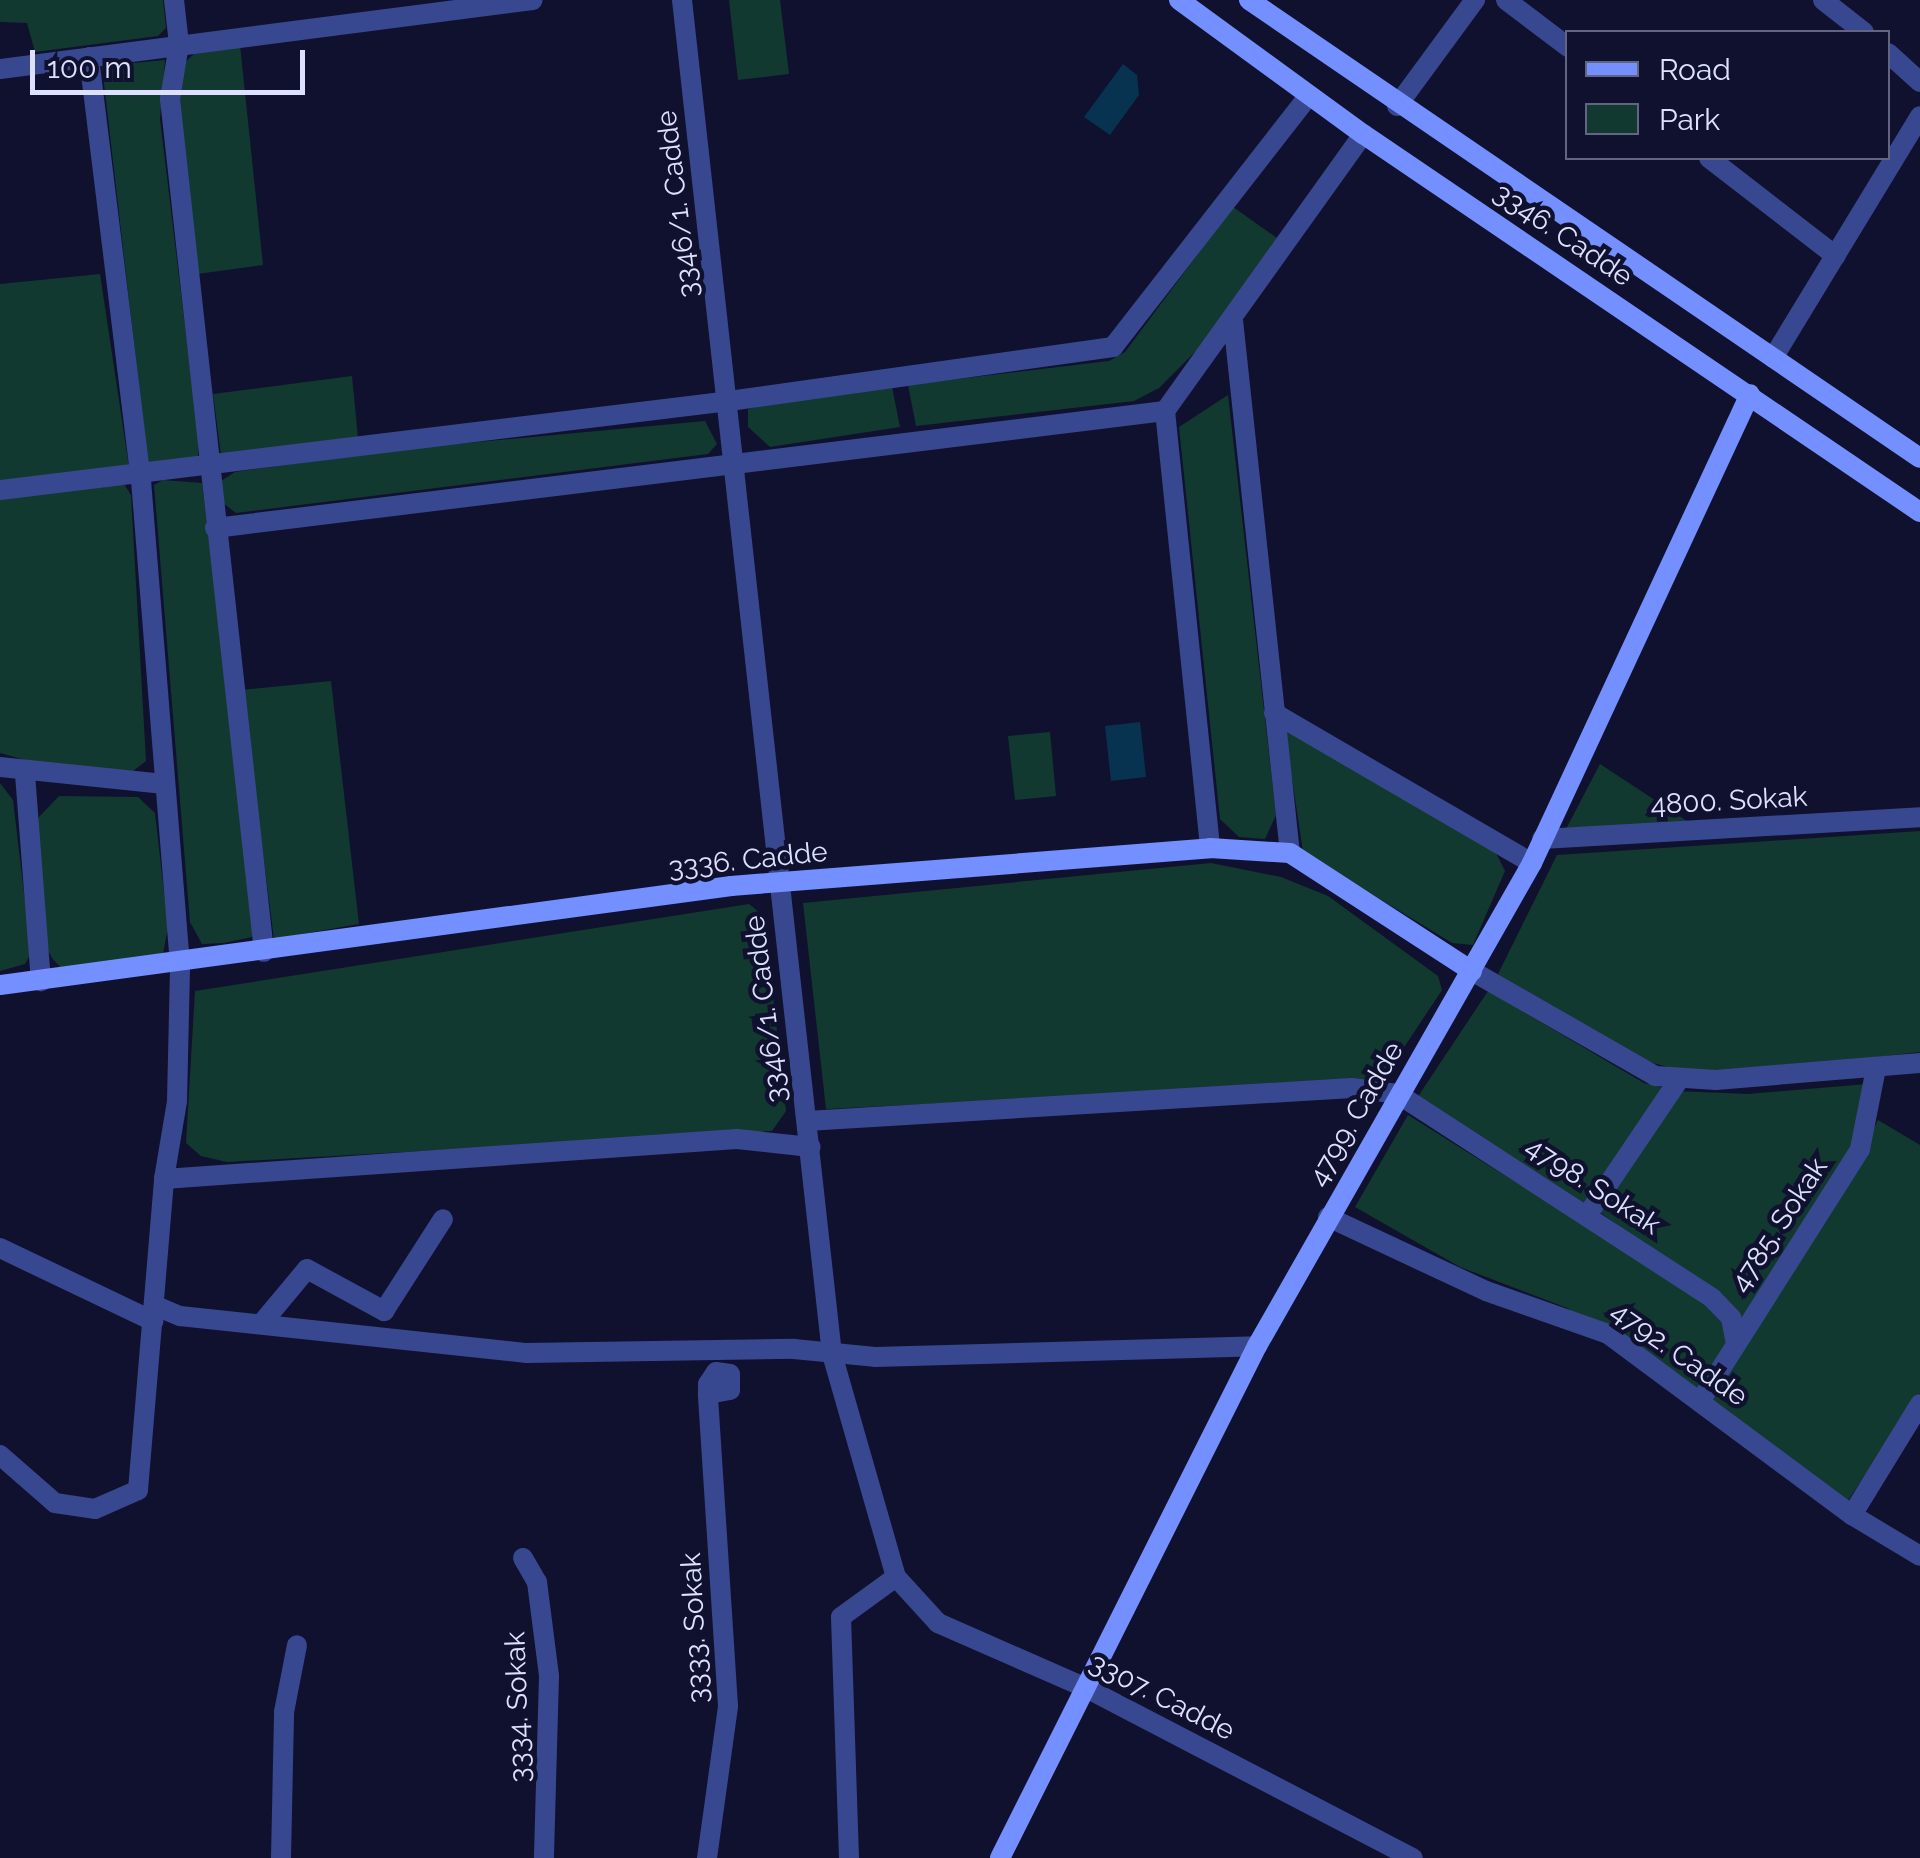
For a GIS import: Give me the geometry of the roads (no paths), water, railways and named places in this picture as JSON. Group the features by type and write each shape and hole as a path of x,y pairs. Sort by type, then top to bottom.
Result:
{"street":[{"path":"174,0 179,44 170,100 264,952"},
{"path":"0,69 533,0"},
{"name":"3346/1. Cadde","path":"682,0 738,460 832,1354 896,1577"},
{"name":"3346. Cadde","path":"1178,0 1362,134 1920,512"},
{"name":"3346. Cadde","path":"1249,0 1397,106 1920,458"},
{"path":"1397,106 1475,0"},
{"path":"1506,0 1565,45"},
{"path":"1823,0 1853,9"},
{"path":"1890,55 1920,82"},
{"path":"0,1455 55,1503 95,1509 138,1490 164,1180 177,1100 180,965 140,474 89,57"},
{"path":"0,490 729,402 1113,347 1309,96"},
{"path":"1773,358 1920,116"},
{"path":"1210,848 1165,411 1362,134"},
{"path":"1712,160 1836,256"},
{"path":"1233,320 1290,853"},
{"name":"4799. Cadde","path":"1000,1858 1257,1346 1532,863 1750,394"},
{"path":"215,528 738,460 1165,411"},
{"path":"1274,712 1532,863"},
{"path":"0,766 25,774 164,784"},
{"path":"25,774 42,981"},
{"name":"4800. Sokak","path":"1542,838 1920,817"},
{"name":"3336. Cadde","path":"0,984 180,965 780,884 1210,848 1290,853 1472,970"},
{"path":"1472,970 1626,1065 1678,1081 1920,1063"},
{"name":"4785. Sokak","path":"1700,1400 1860,1149 1876,1068"},
{"path":"1588,1214 1678,1081"},
{"path":"807,1121 1352,1088 1398,1094"},
{"name":"4798. Sokak","path":"1398,1094 1588,1214 1723,1308 1736,1343"},
{"path":"164,1180 214,1171 737,1139 810,1147"},
{"name":"4792. Cadde","path":"1328,1217 1486,1291 1608,1334 1852,1515 1920,1556"},
{"path":"262,1322 306,1269 384,1310 442,1219"},
{"path":"0,1248 154,1313 526,1353 832,1354 1257,1346"},
{"name":"3333. Sokak","path":"707,1858 728,1706 708,1394"},
{"path":"1852,1515 1920,1404"},
{"name":"3334. Sokak","path":"523,1558 537,1582 549,1676 544,1858"},
{"path":"849,1858 841,1617 896,1577"},
{"name":"3307. Cadde","path":"896,1577 938,1623 1088,1689 1413,1858"},
{"path":"281,1858 284,1712 297,1645"}],"water":[{"path":"1123,64 1137,75 1139,95 1110,135 1084,117"},
{"path":"1140,722 1146,777 1111,781 1105,726"}]}
